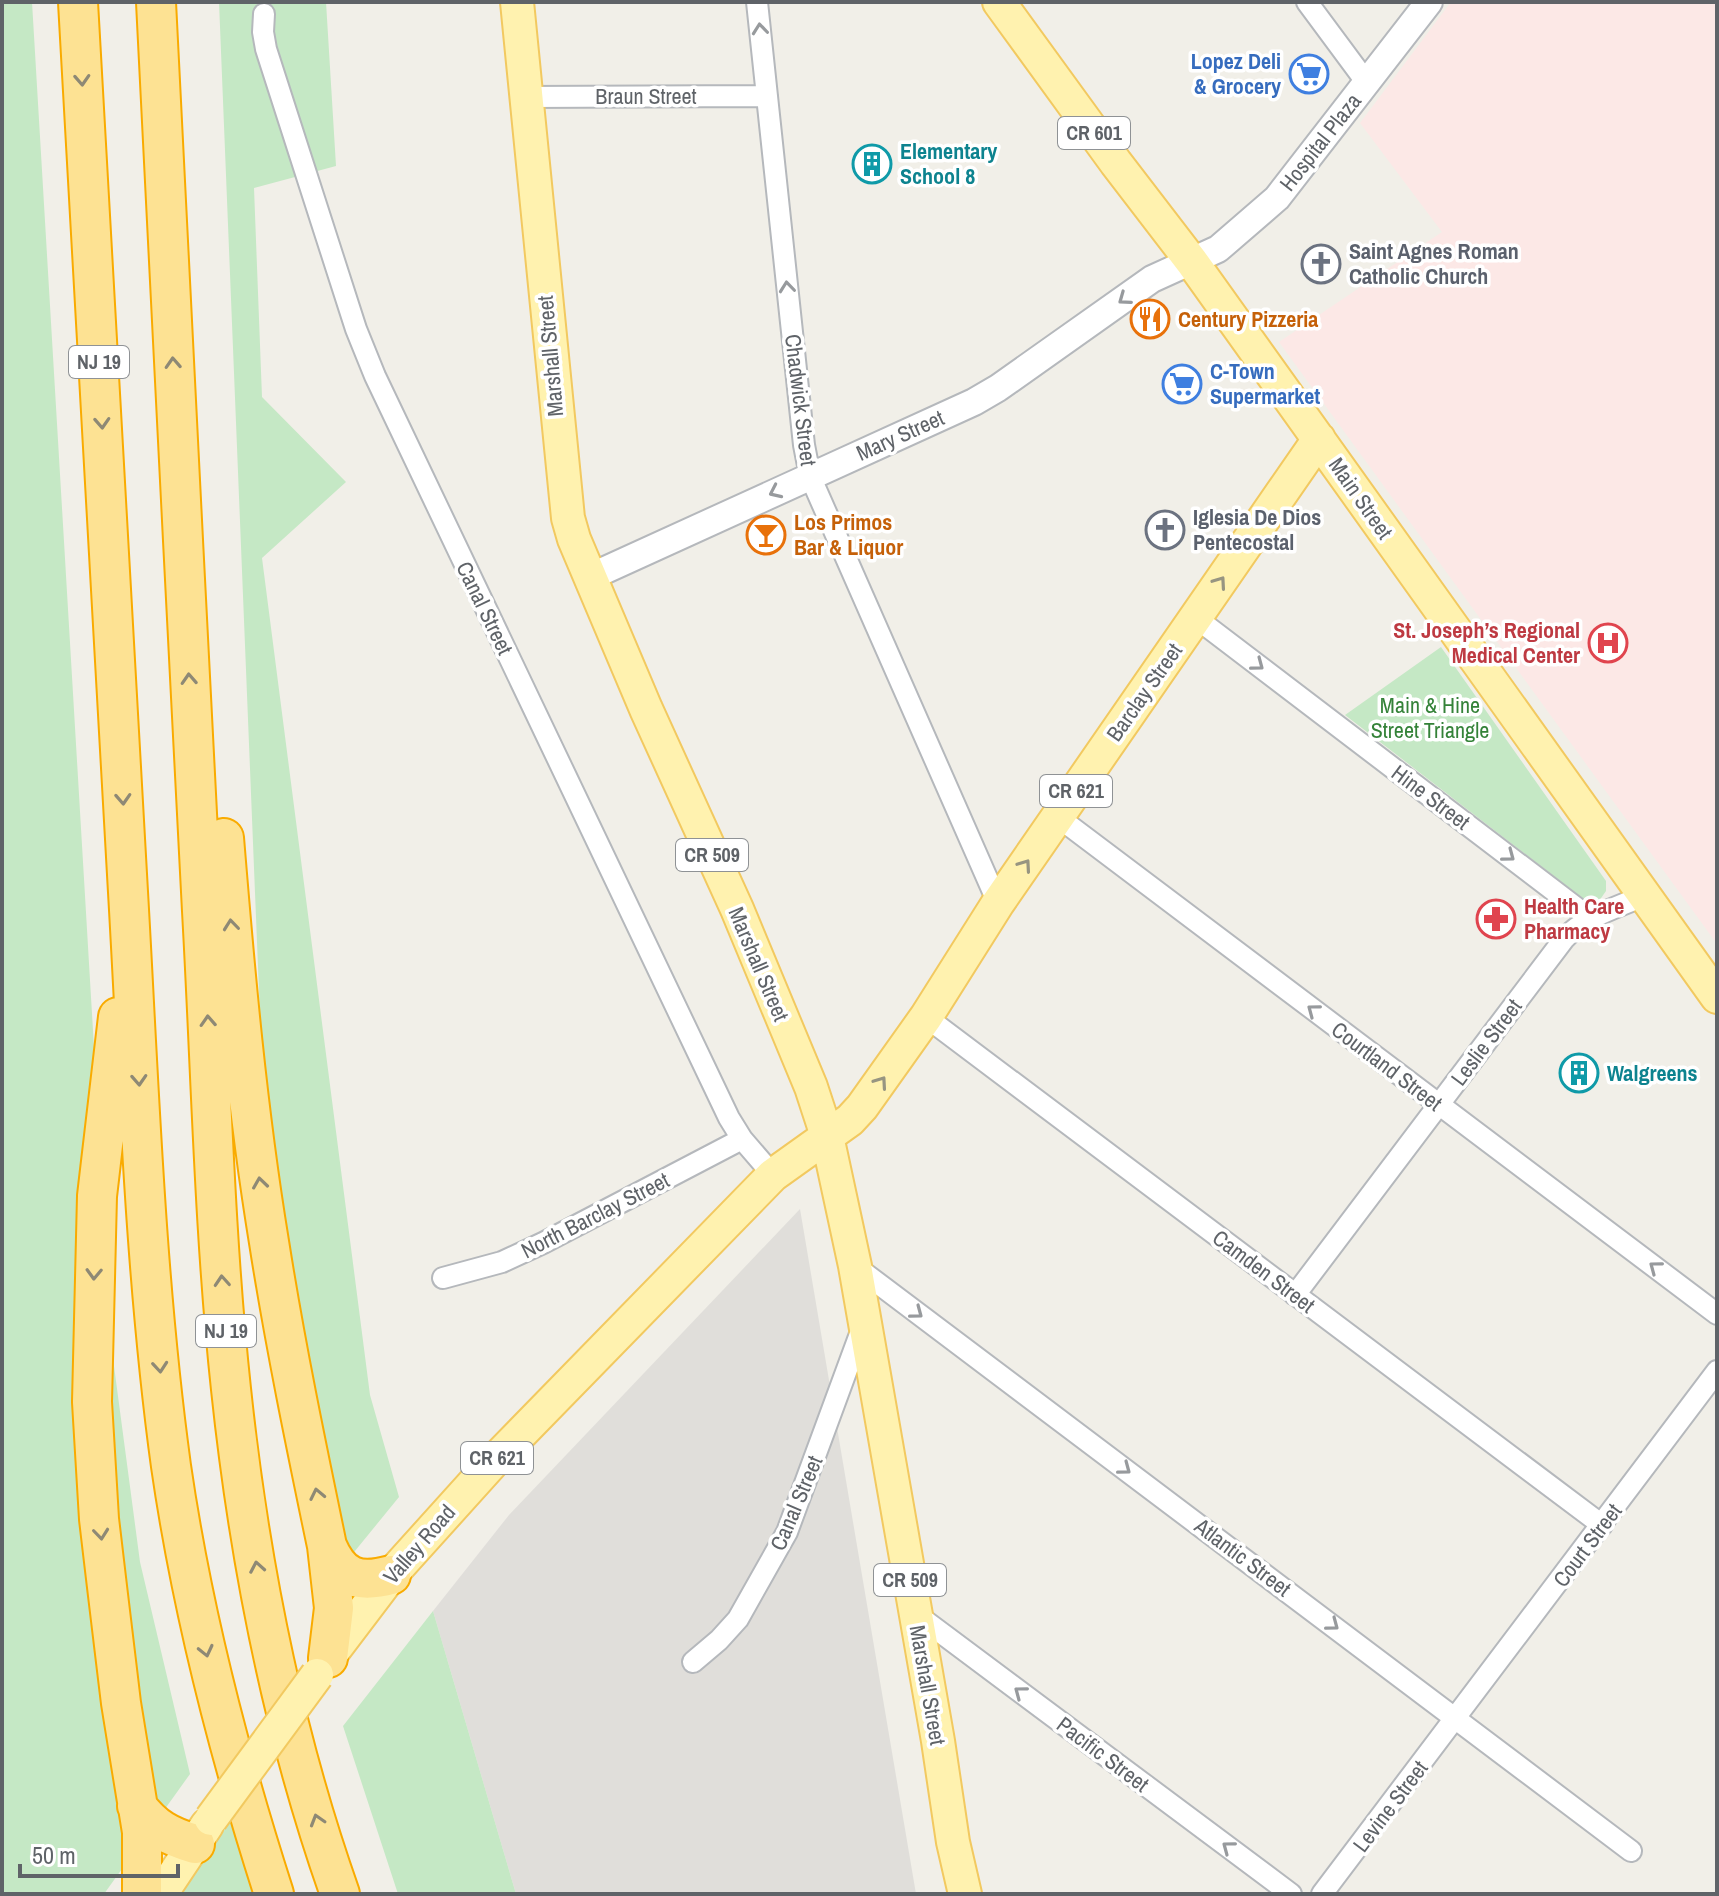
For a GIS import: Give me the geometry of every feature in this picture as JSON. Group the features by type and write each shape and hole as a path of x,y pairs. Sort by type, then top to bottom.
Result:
{"highway":[{"name":"NJ 19","path":"78,2 145,1176 162,1383 172,1470 199,1619 234,1763 274,1894"},
{"name":"NJ 19","path":"156,2 192,757 220,1259 239,1460 280,1677 311,1801 340,1894"},
{"path":"161,116 176,2"},
{"path":"192,757 220,799 238,989 264,1207 281,1316 327,1546 334,1608 322,1667"},
{"path":"130,918 97,1196 92,1402 106,1580 142,1832 142,1894"},
{"path":"327,1546 334,1561 344,1572 357,1579 373,1580 391,1575"},
{"path":"137,1806 152,1825 169,1836 203,1831"}],"main road":[{"name":"Marshall Street","path":"517,2 564,498 574,539 646,709 737,909 811,1087 827,1136 855,1266 953,1842 965,1894"},
{"name":"Main Street","path":"999,2 1192,262 1717,997"},
{"name":"Barclay Street","path":"827,1136 862,1107 926,1017 998,903 1319,439"},
{"name":"Valley Road","path":"161,1894 322,1667 391,1575 457,1499 773,1175 827,1136"}],"street":[{"name":"Chadwick Street","path":"757,2 804,445 810,476 998,903"},
{"path":"1307,2 1367,83"},
{"name":"Hospital Plaza","path":"1192,262 1218,249 1277,198 1429,2"},
{"name":"Canal Street","path":"264,14 266,49 356,329 375,376 711,1082 742,1139 773,1175"},
{"name":"Braun Street","path":"526,97 767,96"},
{"name":"Mary Street","path":"590,577 974,402 1152,279 1192,262"},
{"name":"Hine Street","path":"1196,618 1591,919"},
{"name":"Courtland Street","path":"1058,817 1717,1314"},
{"name":"Leslie Street","path":"1295,1295 1564,939 1573,929 1591,919 1643,896"},
{"name":"Camden Street","path":"926,1017 1602,1525"},
{"name":"North Barclay Street","path":"443,1278 502,1262 543,1243 742,1139"},
{"name":"Atlantic Street","path":"855,1266 1631,1851"},
{"name":"Canal Street","path":"693,1662 738,1619 787,1532 865,1322"},
{"name":"Court Street","path":"1457,1718 1717,1371"},
{"name":"Pacific Street","path":"916,1614 1291,1894"},
{"name":"Levine Street","path":"1322,1894 1457,1718"}],"shaded area":[{"name":"St. Joseph’s Regional Medical Center","path":"1451,2 1717,2 1717,944 1279,342 1442,232 1360,123"},
{"path":"800,1209 916,1894 516,1894 433,1611 509,1515"}],"green space":[{"path":"2,2 32,2 112,1351 140,1562 190,1774 104,1894 2,1894"},
{"path":"219,2 326,2 336,166 254,188 262,397 346,482 262,558 370,1395 399,1497 315,1600 268,1214"},
{"name":"Main & Hine Street Triangle","path":"1441,647 1606,881 1606,891 1599,901 1590,904 1345,715"},
{"path":"433,1611 516,1894 398,1894 343,1726"},
{"path":"216,1815 234,1821 262,1894 164,1894"}],"place":[{"name":"Lopez Deli & Grocery","path":"1309,74"},
{"name":"Elementary School 8","path":"872,164"},
{"name":"Saint Agnes Roman Catholic Church","path":"1321,264"},
{"name":"Century Pizzeria","path":"1150,319"},
{"name":"C-Town Supermarket","path":"1182,384"},
{"name":"Iglesia De Dios Pentecostal","path":"1165,530"},
{"name":"Los Primos Bar & Liquor","path":"766,535"},
{"name":"St. Joseph’s Regional Medical Center","path":"1608,643"},
{"name":"Health Care Pharmacy","path":"1496,919"},
{"name":"Walgreens","path":"1579,1073"}]}
